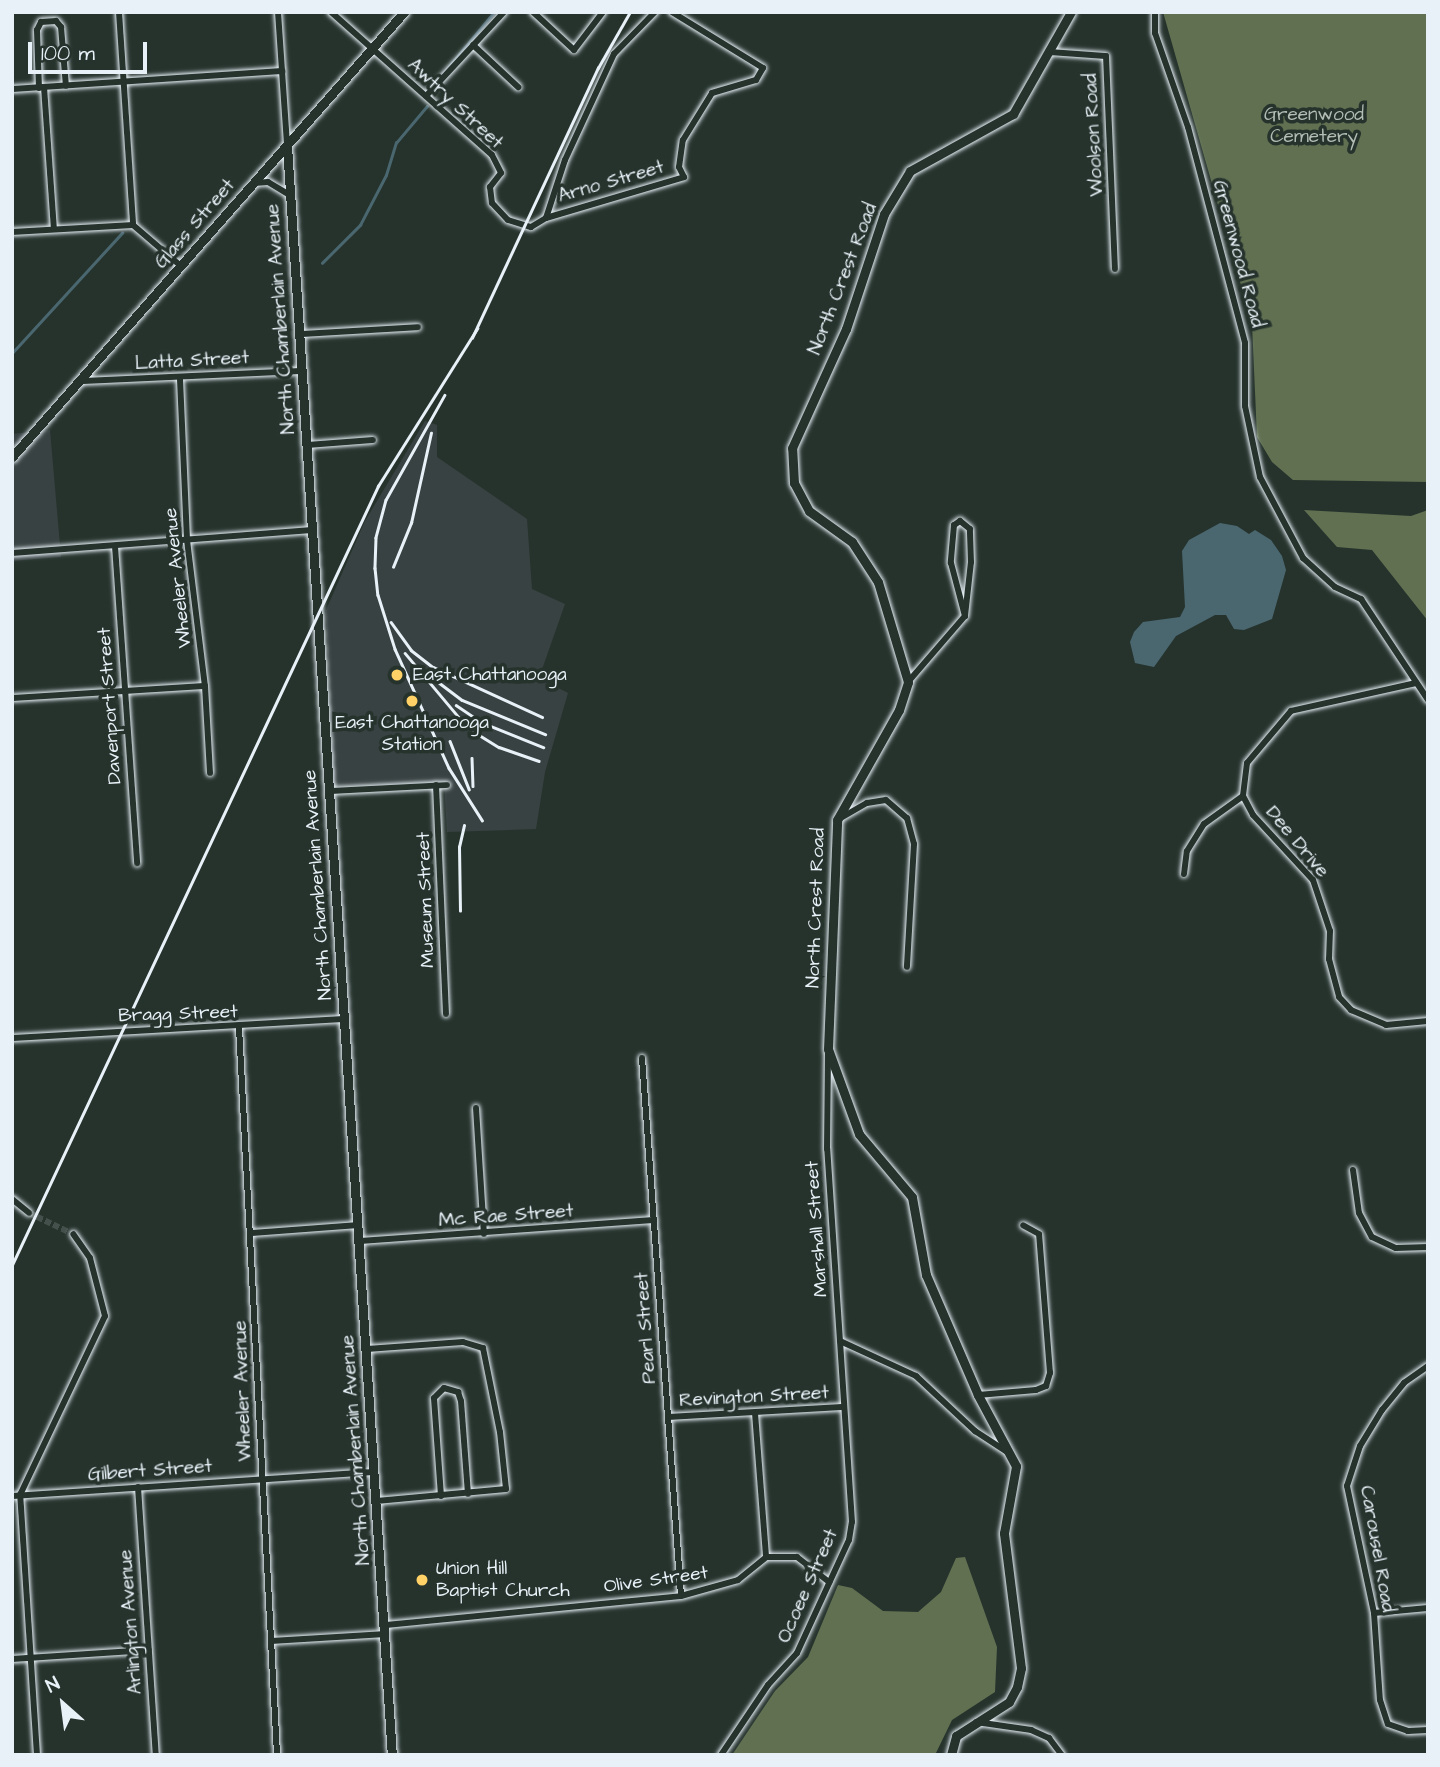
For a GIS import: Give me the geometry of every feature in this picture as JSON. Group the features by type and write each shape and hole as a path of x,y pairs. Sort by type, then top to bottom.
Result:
{"street":[{"path":"120,12 133,225"},
{"name":"North Chamberlain Avenue","path":"278,12 386,1630 392,1755"},
{"name":"Awtry Street","path":"331,12 492,155 501,173 490,187 492,203 508,220 522,225"},
{"name":"Glass Street","path":"12,457 404,12"},
{"path":"426,96 503,12"},
{"path":"533,12 574,50 603,12"},
{"path":"546,218 565,160 614,54 655,12"},
{"name":"Arno Street","path":"522,225 531,227 546,218 684,177 680,167 683,140 697,113 712,93 756,80 763,68 672,12"},
{"name":"North Crest Road","path":"951,1755 956,1736 1009,1702 1021,1668 1004,1533 1016,1478 1012,1453 978,1395 926,1275 912,1197 859,1134 828,1049 837,820 899,710 908,682 878,582 852,542 809,511 794,483 792,448 845,329 884,214 910,172 1013,114 1071,12"},
{"name":"Greenwood Road","path":"1155,12 1156,33 1188,127 1245,343 1245,406 1260,477 1303,558 1335,587 1361,599 1428,700"},
{"path":"54,229 37,30 41,22 57,21 61,27 66,86"},
{"path":"473,45 518,87"},
{"name":"Woolson Road","path":"1049,52 1106,56 1115,269"},
{"path":"12,89 282,71"},
{"path":"254,183 268,182 290,195"},
{"path":"12,232 133,225 181,266"},
{"path":"301,334 418,327"},
{"name":"Latta Street","path":"81,381 180,379 303,371"},
{"name":"Wheeler Avenue","path":"180,379 187,540 205,686 210,773"},
{"path":"307,445 373,440"},
{"path":"908,682 965,616 971,588 970,540 968,525 960,522 954,525 951,563 965,616"},
{"path":"12,553 312,530"},
{"name":"Davenport Street","path":"115,546 137,863"},
{"name":"Dee Drive","path":"1416,683 1291,711 1247,763 1243,796 1253,815 1313,880 1330,931 1329,959 1339,997 1351,1010 1385,1025 1428,1021"},
{"path":"12,698 205,686"},
{"name":"Museum Street","path":"436,785 446,1014"},
{"path":"330,791 447,785"},
{"path":"1184,874 1187,850 1204,824 1243,796"},
{"path":"837,820 867,803 886,800 907,818 914,844 907,967"},
{"name":"Bragg Street","path":"12,1038 344,1019"},
{"name":"Wheeler Avenue","path":"239,1027 252,1233 277,1755"},
{"name":"Marshall Street","path":"828,1049 827,1149 841,1341 842,1408"},
{"name":"Pearl Street","path":"642,1058 681,1596"},
{"path":"475,1108 484,1234"},
{"path":"1353,1170 1359,1213 1372,1237 1395,1248 1428,1247"},
{"path":"12,1199 29,1213"},
{"name":"Mc Rae Street","path":"360,1241 653,1220"},
{"path":"252,1233 359,1225"},
{"path":"978,1395 1036,1390 1046,1386 1050,1373 1039,1234 1023,1225"},
{"path":"37,1755 16,1495 105,1316 90,1258 73,1234"},
{"path":"841,1341 916,1376 975,1431 1012,1453"},
{"path":"367,1349 463,1342 483,1348 500,1432 506,1489 377,1501"},
{"name":"Carousel Road","path":"1428,1366 1404,1383 1382,1410 1360,1446 1347,1486 1374,1613 1380,1700 1388,1724 1408,1731 1428,1730"},
{"path":"441,1496 434,1398 444,1388 458,1392 461,1401 468,1494"},
{"name":"Revington Street","path":"668,1417 842,1408"},
{"name":"Ocoee Street","path":"721,1755 768,1685 797,1653 852,1522 842,1408"},
{"path":"755,1413 766,1557 797,1558 829,1582"},
{"name":"Gilbert Street","path":"16,1495 374,1472"},
{"name":"Arlington Avenue","path":"138,1487 156,1755"},
{"name":"Olive Street","path":"271,1641 681,1596 738,1580 766,1557"},
{"path":"1374,1613 1428,1608"},
{"path":"12,1659 149,1650"},
{"path":"976,1722 1031,1730 1049,1738 1062,1755"}],"shaded area":[{"path":"425,421 437,425 437,457 527,519 532,589 565,604 539,678 568,693 545,772 536,829 447,832 444,782 334,786 326,610 365,521"},
{"path":"50,430 61,557 12,561 12,434"}],"green space":[{"name":"Greenwood Cemetery","path":"1163,12 1428,12 1428,482 1293,480 1272,462 1257,437 1252,324"},
{"path":"1304,510 1411,516 1428,510 1428,621 1372,550 1337,547"},
{"path":"965,1557 997,1647 995,1692 952,1720 935,1755 732,1755 775,1691 808,1657 838,1585 852,1588 883,1611 918,1612 941,1592 956,1558"}],"water":[{"path":"1220,523 1237,526 1249,534 1255,530 1271,540 1282,556 1286,570 1272,619 1244,630 1234,629 1226,615 1215,615 1176,636 1154,667 1135,663 1130,642 1134,632 1143,622 1180,617 1185,607 1182,551 1189,540"}],"waterway":[{"path":"432,87 494,12"},
{"path":"322,263 360,225 386,175 396,143 427,106"},
{"path":"12,353 122,233"}],"tunnel":[{"path":"29,1213 73,1234"}],"railway":[{"path":"472,338 598,68 630,12"},
{"path":"12,1265 378,486 477,329"},
{"path":"445,395 386,500 376,538 375,568 378,595 395,649 449,768 482,820"},
{"path":"393,567 411,523 431,433"},
{"path":"391,622 411,650 433,667 542,717"},
{"path":"405,653 468,728 499,747 539,761"},
{"path":"429,675 462,700 545,734"},
{"path":"456,705 483,723 543,747"},
{"path":"450,741 469,789"},
{"path":"472,758 473,786"},
{"path":"460,911 459,847 464,826"}],"place":[{"name":"East Chattanooga","path":"397,675"},
{"name":"East Chattanooga Station","path":"412,701"},
{"name":"Union Hill Baptist Church","path":"422,1580"}]}
